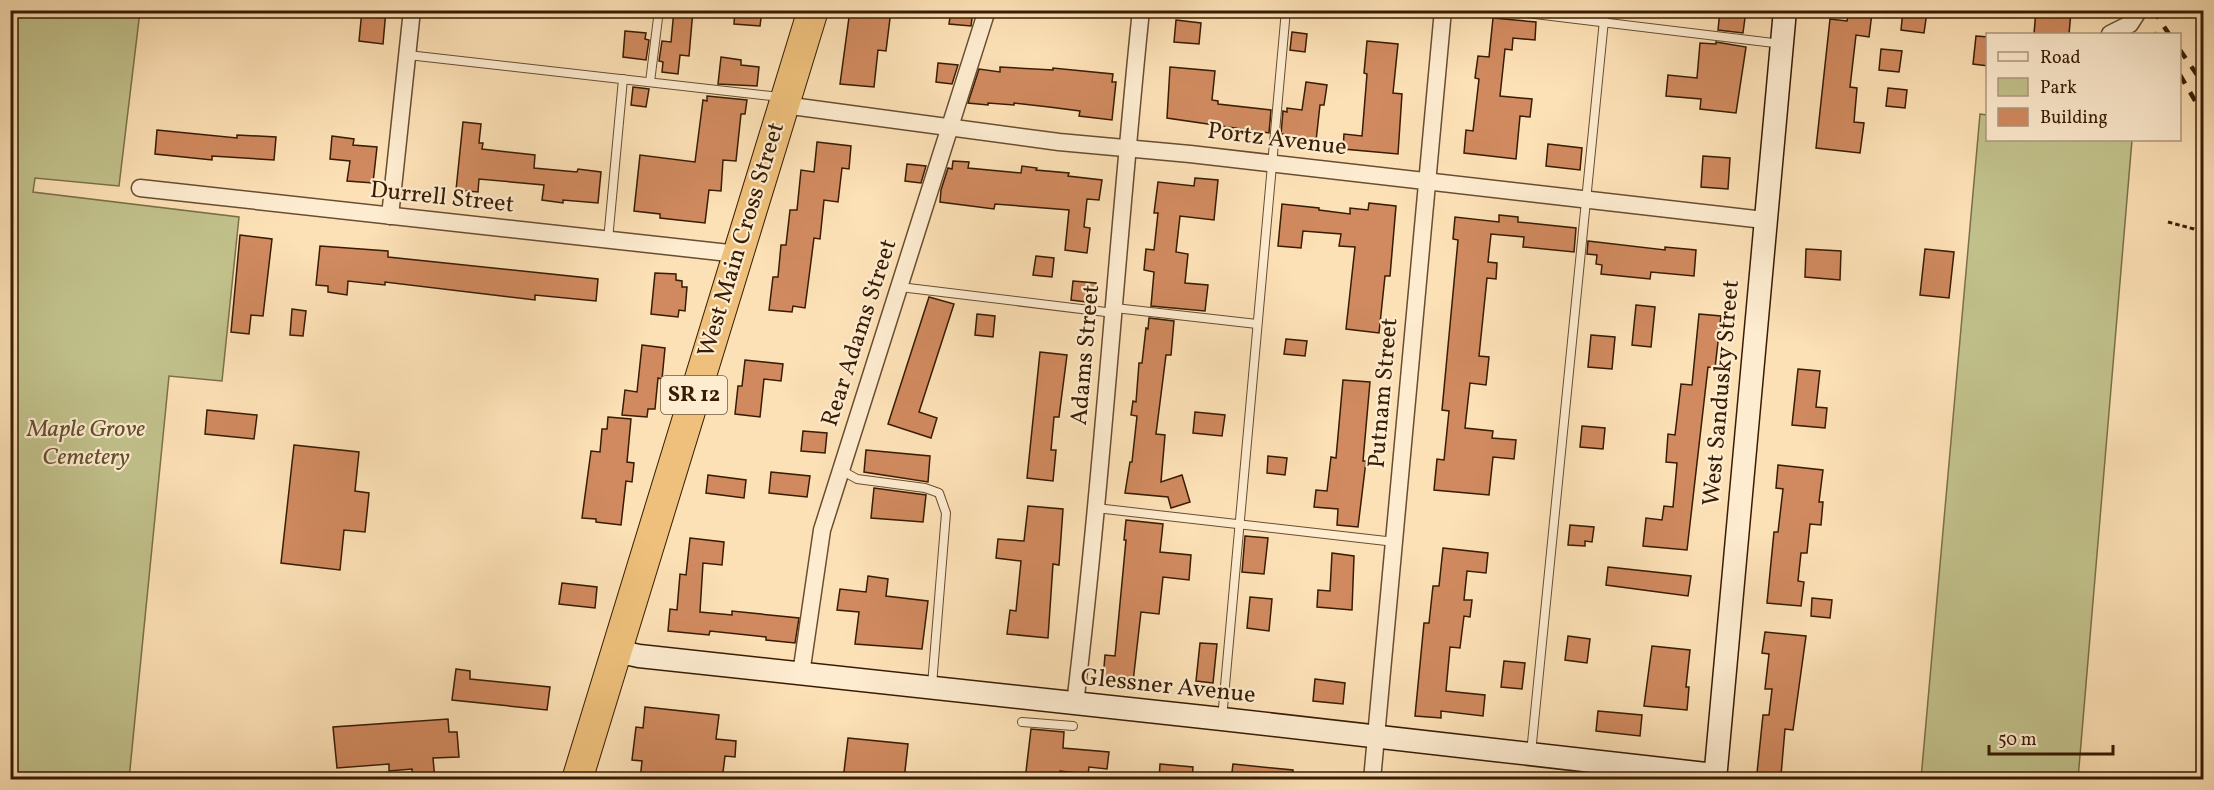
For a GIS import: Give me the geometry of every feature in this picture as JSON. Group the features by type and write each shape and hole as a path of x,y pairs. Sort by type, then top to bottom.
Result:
{"highway":[{"name":"West Main Cross Street","path":"577,780 813,10"}],"street":[{"path":"390,216 412,10"},
{"name":"Rear Adams Street","path":"801,674 822,530 987,10"},
{"name":"Putnam Street","path":"1372,780 1443,10"},
{"name":"West Sandusky Street","path":"1715,778 1764,220 1785,10"},
{"path":"2112,33 2130,24 2139,10"},
{"name":"Adams Street","path":"1074,715 1141,12"},
{"name":"Portz Avenue","path":"785,101 950,128 1059,142 1271,163 1764,220"},
{"name":"Durrell Street","path":"140,188 738,254"},
{"name":"Glessner Avenue","path":"616,651 639,656 932,689 1074,715 1222,719 1715,778"}],"lane":[{"path":"650,82 659,10"},
{"path":"1120,10 1141,12"},
{"path":"1222,719 1286,10"},
{"path":"1501,10 1782,44"},
{"path":"1531,755 1605,10"},
{"path":"408,55 650,82 785,101"},
{"path":"608,240 623,79"},
{"path":"900,287 1114,311 1257,324"},
{"path":"841,470 857,479 925,488 939,493 946,513 932,689"},
{"path":"1095,508 1395,542"},
{"path":"1022,722 1074,715"}],"path":[{"path":"2168,222 2194,229 2204,236"}],"green space":[{"name":"Maple Grove Cemetery","path":"10,11 140,11 119,186 35,178 33,192 239,217 222,381 169,376 129,779 11,779"},
{"path":"1980,114 1986,115 1986,141 2132,141 2078,779 1921,779"}],"building":[{"path":"362,10 386,10 383,44 359,41"},
{"path":"674,10 693,10 689,56 680,55 678,74 662,72 663,62 659,61 662,41 671,42"},
{"path":"735,10 762,10 760,26 734,24"},
{"path":"850,10 891,10 886,51 878,50 874,87 840,84"},
{"path":"951,10 973,10 971,26 949,24"},
{"path":"1720,10 1746,10 1743,33 1718,30"},
{"path":"1849,10 1872,13 1869,37 1856,35 1850,87 1857,88 1854,122 1864,123 1860,153 1816,148 1830,19 1847,21"},
{"path":"1903,10 1927,12 1924,33 1901,30"},
{"path":"2036,10 2071,12 2069,33 2034,33"},
{"path":"1493,18 1536,22 1535,40 1513,38 1512,50 1505,49 1500,96 1532,99 1530,117 1520,116 1516,159 1464,153 1466,130 1473,131 1479,79 1475,78 1478,56 1489,57"},
{"path":"1176,20 1201,23 1199,44 1174,42"},
{"path":"625,31 646,33 645,39 649,40 646,60 623,57"},
{"path":"1292,32 1307,34 1305,52 1290,50"},
{"path":"1976,36 1986,37 1986,66 1973,64"},
{"path":"1367,41 1398,44 1393,93 1402,94 1398,154 1343,149 1344,134 1362,136"},
{"path":"1716,42 1746,47 1736,113 1700,109 1701,99 1666,96 1668,75 1697,78 1700,43 1716,44"},
{"path":"1881,49 1902,51 1899,72 1879,70"},
{"path":"721,57 741,60 741,65 759,67 757,86 718,84"},
{"path":"938,63 958,65 952,84 936,82"},
{"path":"1000,67 1053,70 1053,68 1113,74 1112,82 1116,82 1112,120 1079,116 1080,111 1049,107 1014,103 1014,105 988,103 988,105 968,103 979,69 1000,72"},
{"path":"1170,67 1215,71 1212,100 1218,101 1218,104 1271,110 1269,133 1167,118"},
{"path":"1306,82 1327,85 1324,105 1320,105 1316,141 1284,137 1284,134 1281,134 1283,111 1287,112 1287,108 1302,110"},
{"path":"633,87 649,89 646,107 631,105"},
{"path":"1888,88 1907,90 1905,108 1886,106"},
{"path":"707,96 747,100 745,114 741,114 736,161 723,160 721,191 709,190 705,223 660,218 660,214 634,211 640,155 695,162 703,100 707,101"},
{"path":"463,122 481,124 479,143 483,143 482,149 535,155 534,168 601,172 598,203 563,200 563,203 542,200 544,185 479,179 478,192 456,190"},
{"path":"157,130 237,138 237,135 276,137 274,160 212,156 212,160 155,154"},
{"path":"332,136 354,139 353,145 377,147 373,183 347,181 350,161 330,159"},
{"path":"817,142 851,146 849,169 842,168 838,202 824,200 820,239 814,238 805,308 793,306 792,312 769,310 773,277 778,277 781,245 786,245 790,210 797,210 801,170 814,172"},
{"path":"1548,144 1582,148 1580,170 1546,166"},
{"path":"1703,156 1730,158 1728,189 1701,187"},
{"path":"953,161 969,162 968,168 1021,173 1022,166 1037,168 1036,170 1069,173 1068,176 1102,180 1099,200 1087,199 1084,227 1090,228 1087,253 1065,250 1069,210 995,204 994,209 940,202 941,190 948,168 952,169"},
{"path":"907,164 926,166 921,183 905,181"},
{"path":"1195,178 1218,180 1214,220 1180,216 1176,252 1188,254 1185,283 1208,285 1205,311 1151,306 1154,272 1144,270 1146,249 1154,250 1158,213 1154,213 1158,182 1194,186"},
{"path":"1369,203 1396,206 1390,276 1385,276 1379,333 1346,329 1355,247 1339,246 1341,234 1303,231 1301,248 1278,246 1282,204 1350,214 1350,208 1368,210"},
{"path":"1499,215 1518,217 1518,222 1576,228 1574,252 1523,247 1524,237 1491,234 1488,262 1497,263 1496,279 1487,278 1479,356 1489,357 1486,385 1470,383 1465,428 1493,431 1492,438 1516,440 1514,459 1493,457 1489,495 1434,490 1437,459 1444,460 1449,411 1442,410 1458,240 1453,239 1455,217 1499,222"},
{"path":"240,235 272,239 263,316 251,315 249,334 231,332"},
{"path":"1588,241 1665,250 1665,247 1696,250 1694,276 1651,272 1650,279 1601,274 1602,265 1596,264 1597,255 1587,254"},
{"path":"320,246 388,251 388,257 598,279 596,301 535,295 535,300 385,282 385,285 348,281 347,295 328,292 328,286 316,285"},
{"path":"1806,249 1841,251 1840,280 1805,277"},
{"path":"1925,249 1954,252 1949,298 1920,295"},
{"path":"1036,256 1054,258 1052,277 1033,275"},
{"path":"655,273 676,274 676,280 682,281 682,287 687,287 685,311 679,310 678,317 651,314"},
{"path":"1073,281 1096,283 1094,303 1071,300"},
{"path":"929,297 954,304 919,412 937,418 931,438 888,424"},
{"path":"1636,305 1655,307 1651,347 1632,345"},
{"path":"292,309 306,311 303,336 290,335"},
{"path":"977,314 995,316 993,337 975,335"},
{"path":"1699,314 1721,316 1715,368 1708,367 1687,550 1643,546 1646,518 1662,520 1664,506 1673,507 1677,463 1666,462 1668,434 1675,435 1681,384 1692,385"},
{"path":"1149,318 1174,321 1171,355 1166,355 1156,434 1165,435 1161,482 1182,475 1190,502 1171,508 1168,497 1125,493 1130,462 1132,462 1137,416 1131,415 1133,401 1136,402 1139,363 1142,363"},
{"path":"1591,335 1615,337 1612,369 1588,367"},
{"path":"1286,339 1307,341 1305,356 1284,354"},
{"path":"642,345 665,348 662,379 658,378 655,409 648,409 647,417 622,415 625,390 637,392"},
{"path":"1040,352 1067,355 1059,417 1054,417 1051,450 1056,450 1053,481 1027,478"},
{"path":"745,360 783,364 781,381 764,379 760,417 735,414 738,386 742,386"},
{"path":"1798,369 1820,371 1816,407 1827,408 1825,428 1792,425"},
{"path":"1343,380 1370,382 1363,461 1366,461 1358,527 1337,525 1338,509 1314,507 1316,490 1327,491 1331,457 1336,458"},
{"path":"207,410 257,415 254,439 205,434"},
{"path":"1195,412 1225,415 1222,436 1193,433"},
{"path":"608,417 631,419 627,462 634,463 632,482 626,481 621,525 582,518 591,451 600,452 602,429 607,429"},
{"path":"1582,426 1605,428 1603,449 1580,447"},
{"path":"803,431 827,433 825,453 801,451"},
{"path":"294,445 359,452 355,491 369,493 365,532 344,530 340,570 281,563"},
{"path":"866,450 930,456 928,482 864,472"},
{"path":"1268,456 1287,458 1285,475 1267,473"},
{"path":"1778,465 1823,470 1819,502 1823,502 1821,525 1810,524 1807,553 1801,553 1798,581 1804,582 1801,606 1767,603 1774,532 1778,532 1783,489 1776,488"},
{"path":"771,472 810,476 807,497 769,493"},
{"path":"708,475 746,480 744,498 706,493"},
{"path":"874,488 926,495 923,522 871,518"},
{"path":"1028,506 1063,509 1059,565 1053,564 1048,638 1007,634 1010,610 1016,611 1021,561 996,558 998,539 1024,541"},
{"path":"1126,520 1163,524 1160,552 1191,555 1189,580 1163,577 1159,614 1141,612 1133,682 1103,679 1105,655 1115,656"},
{"path":"1570,525 1594,527 1592,542 1585,541 1585,546 1568,545"},
{"path":"1245,536 1268,538 1264,574 1242,572"},
{"path":"690,538 724,542 722,565 703,563 700,612 732,615 732,611 799,618 795,643 766,640 766,637 710,631 709,635 668,631 670,609 677,610 680,574 686,575"},
{"path":"1443,548 1488,553 1486,573 1467,571 1464,600 1472,600 1470,617 1464,616 1460,648 1450,647 1446,691 1485,695 1483,716 1441,711 1441,718 1415,716 1424,623 1429,623 1433,586 1439,586"},
{"path":"1332,553 1354,556 1352,610 1317,607 1318,590 1330,591"},
{"path":"1608,567 1691,576 1688,596 1606,585"},
{"path":"868,576 888,579 886,596 928,601 922,649 855,644 859,612 837,610 840,589 866,592"},
{"path":"562,583 597,587 595,608 559,604"},
{"path":"1250,597 1272,599 1269,631 1247,628"},
{"path":"1812,598 1832,600 1830,618 1811,616"},
{"path":"1765,632 1806,636 1793,730 1785,729 1781,775 1757,773 1763,715 1769,715 1772,689 1765,689 1769,654 1762,653"},
{"path":"1568,636 1590,639 1587,663 1565,660"},
{"path":"1200,643 1217,644 1213,683 1196,681"},
{"path":"1652,646 1690,650 1686,687 1689,687 1687,710 1644,706"},
{"path":"1504,661 1525,663 1522,689 1501,687"},
{"path":"456,669 470,671 470,679 550,687 547,710 452,700"},
{"path":"1315,679 1345,683 1343,704 1313,701"},
{"path":"645,707 719,715 716,739 736,741 735,757 725,756 722,780 640,780 642,761 632,760 636,727 643,728"},
{"path":"1598,711 1642,715 1640,736 1596,731"},
{"path":"448,719 449,732 457,732 459,757 433,758 435,780 413,780 412,769 389,771 389,764 337,768 333,727"},
{"path":"1031,729 1064,732 1063,748 1109,752 1107,769 1089,767 1088,774 1060,771 1060,780 1025,780"},
{"path":"848,738 908,744 904,780 843,780"},
{"path":"1160,764 1193,767 1192,780 1159,780"},
{"path":"1233,764 1293,770 1293,780 1231,780"}],"railway":[{"path":"2153,10 2168,33"},
{"path":"2181,51 2204,85"},
{"path":"2181,77 2204,116"}]}
